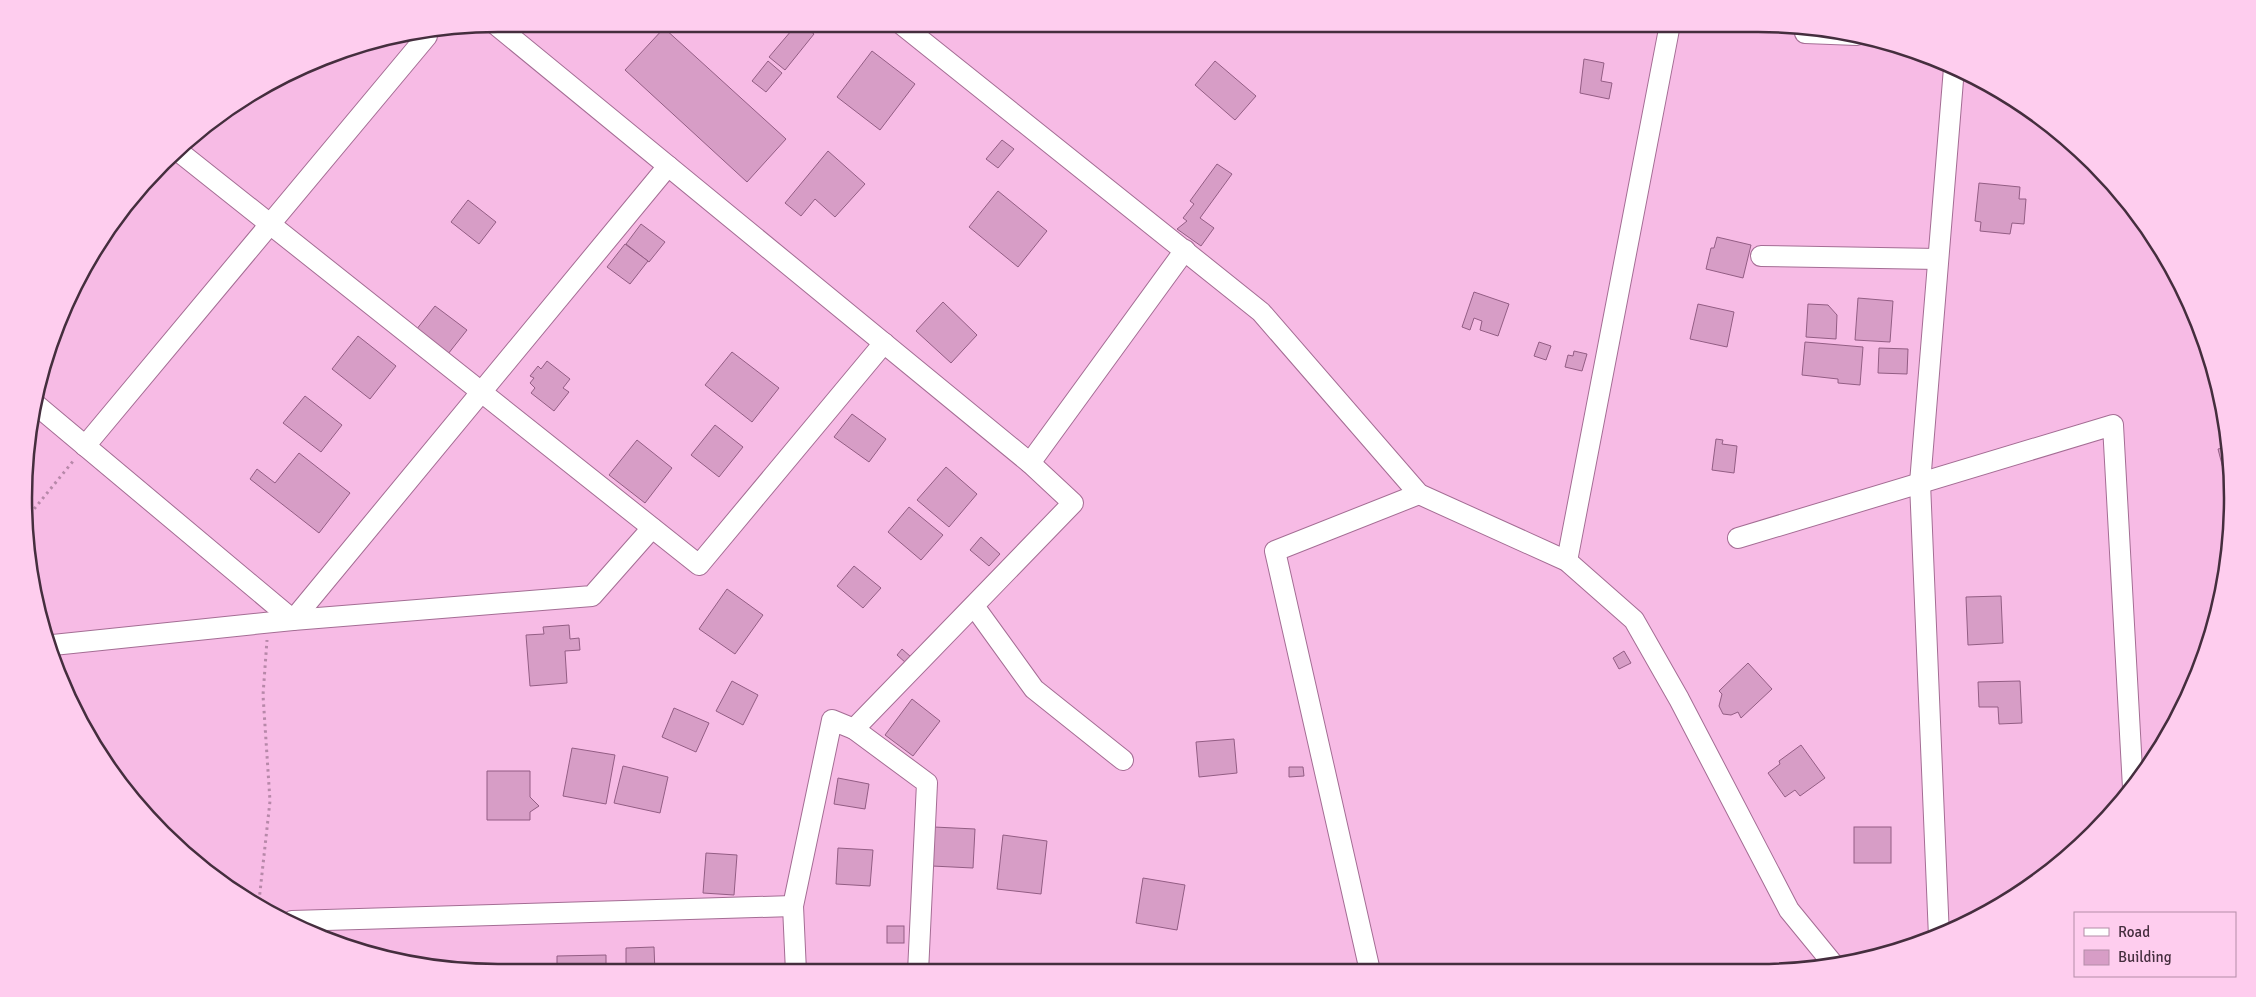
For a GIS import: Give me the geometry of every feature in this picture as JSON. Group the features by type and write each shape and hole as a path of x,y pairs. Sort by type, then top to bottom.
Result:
{"street":[{"path":"505,32 1030,463 1073,504 854,729"},
{"path":"911,32 1262,312 1419,494 1567,561 1634,620 1679,699 1788,910 1829,959"},
{"path":"1567,561 1668,32"},
{"path":"85,446 425,38"},
{"path":"1939,928 1920,483 1953,76"},
{"path":"183,155 699,565 884,343"},
{"path":"293,620 668,166"},
{"path":"1030,463 1185,250"},
{"path":"1761,256 1938,259"},
{"path":"41,409 293,620"},
{"path":"1738,538 2113,425 2132,775"},
{"path":"1369,964 1275,551 1419,494"},
{"path":"56,645 293,620 592,596 652,528"},
{"path":"974,606 1034,689 1122,760"},
{"path":"796,964 793,906 832,720 854,729 927,783 918,964"},
{"path":"302,921 793,906"}],"path":[{"path":"32,511 85,446"},
{"path":"259,898 270,802 263,695 268,624"}],"building":[{"path":"660,32 668,32 786,139 747,182 625,70"},
{"path":"790,32 811,32 814,34 785,70 769,57"},
{"path":"872,51 915,84 880,130 837,97"},
{"path":"1584,59 1604,63 1601,81 1612,83 1609,99 1580,93"},
{"path":"768,61 782,73 766,92 752,81"},
{"path":"1215,61 1256,96 1235,120 1195,85"},
{"path":"1002,140 1014,149 998,168 986,159"},
{"path":"828,151 865,184 835,217 815,199 801,216 785,203"},
{"path":"1217,164 1232,174 1200,218 1214,228 1201,246 1177,229 1187,221 1183,218 1194,204 1190,201"},
{"path":"1979,183 2020,187 2019,199 2026,199 2024,224 2012,223 2010,234 1980,231 1981,222 1975,221"},
{"path":"998,191 1047,231 1018,267 969,227"},
{"path":"468,200 496,222 479,244 451,222"},
{"path":"641,224 665,242 649,262 626,244"},
{"path":"1717,237 1751,245 1743,278 1706,269 1711,248 1714,248"},
{"path":"625,244 648,261 630,284 607,267"},
{"path":"1474,292 1509,304 1498,336 1480,330 1482,321 1474,318 1470,330 1462,327"},
{"path":"1858,298 1893,301 1890,342 1855,340"},
{"path":"943,302 977,335 951,363 916,331"},
{"path":"1698,304 1734,312 1727,347 1690,339"},
{"path":"1808,304 1828,305 1837,315 1836,339 1806,337"},
{"path":"435,306 467,330 448,354 416,330"},
{"path":"358,336 396,366 370,399 332,369"},
{"path":"1539,342 1551,346 1546,360 1534,356"},
{"path":"1805,342 1863,347 1860,385 1838,383 1838,379 1802,375"},
{"path":"1879,348 1908,349 1907,374 1878,373"},
{"path":"1574,351 1587,354 1582,371 1565,367 1568,355 1573,356"},
{"path":"732,352 779,388 752,422 705,385"},
{"path":"547,361 570,379 563,388 569,392 554,411 531,393 535,388 530,383 534,378 530,376 538,366 541,369"},
{"path":"305,396 342,425 321,452 283,423"},
{"path":"852,414 886,439 869,462 834,437"},
{"path":"715,425 743,447 719,477 691,455"},
{"path":"1716,439 1723,440 1722,444 1737,446 1734,473 1712,470"},
{"path":"637,440 672,468 645,503 609,475"},
{"path":"2221,448 2223,468 2218,449"},
{"path":"299,453 350,493 319,533 250,479 257,469 275,483"},
{"path":"946,467 977,494 949,527 917,500"},
{"path":"909,507 943,535 921,560 888,532"},
{"path":"981,537 1000,554 989,566 970,550"},
{"path":"854,566 881,588 863,608 837,586"},
{"path":"727,589 763,615 735,654 699,629"},
{"path":"2001,596 2003,643 1968,645 1966,597"},
{"path":"569,625 570,639 579,638 580,650 565,651 567,683 530,686 526,635 544,634 543,627"},
{"path":"902,649 911,657 906,663 897,655"},
{"path":"1624,651 1631,663 1619,669 1613,658"},
{"path":"1748,663 1772,689 1741,718 1738,712 1731,715 1723,714 1719,706 1722,694 1719,691"},
{"path":"732,681 758,695 743,725 716,711"},
{"path":"2020,681 2022,723 1999,724 1998,707 1979,707 1978,682"},
{"path":"912,699 940,721 913,756 885,735"},
{"path":"674,708 709,723 696,752 662,737"},
{"path":"1234,739 1237,773 1199,777 1196,742"},
{"path":"1801,745 1825,778 1800,796 1795,790 1785,797 1768,773 1780,764 1779,761"},
{"path":"572,748 615,755 606,804 563,796"},
{"path":"623,766 668,777 660,813 614,803"},
{"path":"1289,767 1303,767 1304,776 1289,777"},
{"path":"487,771 530,771 530,797 539,806 530,812 530,820 487,820"},
{"path":"838,778 869,784 865,809 834,804"},
{"path":"934,827 975,829 973,868 932,866"},
{"path":"1854,827 1891,827 1891,863 1854,863"},
{"path":"1003,835 1047,841 1041,894 997,889"},
{"path":"838,848 873,850 870,886 836,884"},
{"path":"706,853 737,855 734,895 703,893"},
{"path":"1143,878 1185,885 1177,930 1136,923"},
{"path":"887,926 904,926 904,943 887,943"},
{"path":"654,947 655,964 626,964 626,948"},
{"path":"606,955 606,964 557,964 557,956"}]}
